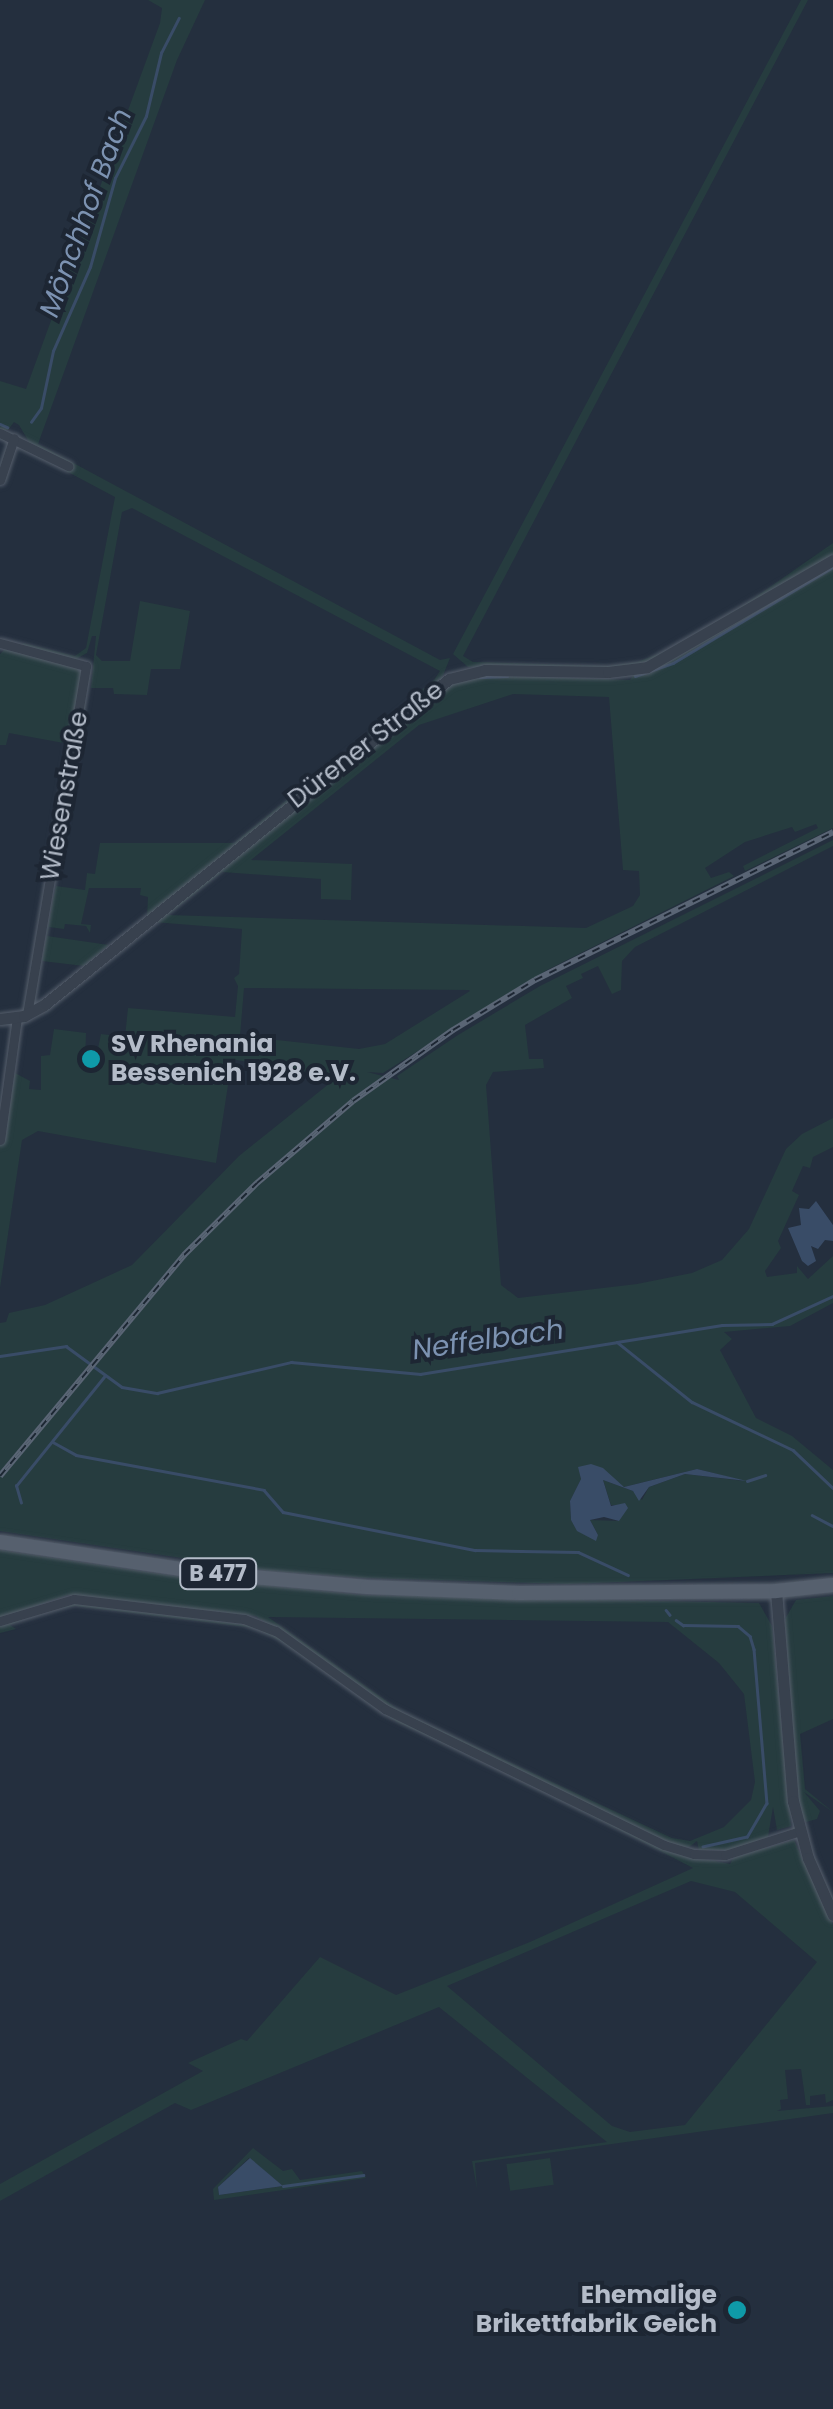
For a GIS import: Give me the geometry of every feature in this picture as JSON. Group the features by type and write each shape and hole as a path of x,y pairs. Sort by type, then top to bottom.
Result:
{"main road":[{"name":"B 477","path":"0,1542 176,1569 367,1587 519,1593 776,1590 833,1585"}],"street":[{"path":"0,433 68,466"},
{"path":"0,480 14,438"},
{"name":"Dürener Straße","path":"22,1016 449,679 484,670 608,672 647,667 833,560"},
{"name":"Wiesenstraße","path":"0,644 86,666 22,1016"},
{"path":"0,1018 22,1016 0,1140"},
{"path":"776,1590 788,1769 800,1832 833,1915"},
{"path":"0,1621 74,1599 244,1618 276,1631 400,1717 664,1845 694,1854 725,1854 800,1832"}],"green space":[{"path":"148,0 205,0 177,60 38,444 440,660 450,658 442,678 147,917 148,897 140,895 141,888 89,888 81,924 91,925 90,933 86,926 65,924 64,929 49,927 47,936 109,945 84,966 42,961 56,886 85,890 87,873 95,874 100,843 234,843 434,680 440,671 132,508 122,512 96,655 102,661 130,661 140,601 190,611 180,669 151,669 147,695 114,694 113,688 91,688 96,636 92,636 87,653 74,660 22,646 23,643 75,656 86,648 115,497 66,471 69,464 29,442 14,422 8,430 0,430 0,381 26,389 160,23 162,8"},
{"path":"801,0 808,0 463,656 473,662 608,666 637,662 666,651 741,607 833,543 833,556 651,661 622,668 468,667 453,654"},
{"path":"833,565 833,828 745,871 743,866 818,828 816,824 795,832 792,827 745,842 705,868 711,878 729,872 734,876 547,970 383,1073 367,1072 399,1080 397,1076 458,1035 540,986 833,840 833,846 635,947 622,961 621,990 612,994 598,966 581,974 583,978 566,986 572,998 525,1025 529,1059 543,1059 544,1068 493,1072 486,1085 501,1285 518,1298 637,1284 692,1273 722,1260 749,1229 786,1149 802,1134 833,1118 833,1147 813,1157 810,1168 803,1166 792,1191 799,1195 778,1241 781,1248 765,1271 767,1277 797,1273 797,1266 808,1279 833,1256 833,1303 790,1326 724,1332 732,1339 720,1350 756,1418 792,1436 833,1470 833,1573 570,1584 364,1578 269,1571 0,1531 0,1323 6,1322 9,1313 45,1305 132,1265 239,1156 335,1079 232,1059 216,1163 38,1131 22,1140 0,1288 0,1113 3,1092 12,1092 15,1073 30,1081 29,1089 41,1090 41,1056 50,1055 54,1029 86,1033 85,1066 94,1067 101,1034 125,1037 128,1008 235,1017 238,986 234,978 239,974 242,929 153,922 443,687 478,675 630,680 634,674 673,660","holes":["513,694 609,697 623,870 639,871 640,895 633,906 586,928 168,915 222,872 321,879 321,899 351,900 352,864 251,860 419,725","244,988 470,991 385,1044 359,1049 240,1036","579,1467 624,1487 697,1469 744,1481 685,1474 649,1487 642,1500 633,1491 603,1480 611,1505 622,1505 621,1515 619,1521 590,1520 598,1535 592,1536 582,1533 571,1520 570,1501 581,1479"]},
{"path":"5,649 78,667 82,673 69,744 9,733 6,745 0,745 0,654"},
{"path":"0,1550 181,1577 363,1595 759,1603 772,1626 791,1826 777,1830 773,1807 768,1837 731,1850 699,1850 697,1841 689,1847 676,1846 395,1711 256,1616 68,1595 0,1618","holes":["268,1617 668,1622 719,1663 744,1694 755,1782 751,1800 724,1827 690,1841 672,1838 402,1712"]},
{"path":"833,1596 833,1719 800,1734 805,1789 833,1812 804,1792 820,1811 817,1819 806,1822 801,1817 794,1784 785,1619 796,1600"},
{"path":"69,1602 264,1627 380,1709 694,1857 730,1864 734,1857 794,1840 833,1925 833,2100 826,2103 825,2094 810,2096 810,2105 806,2105 801,2069 785,2070 788,2099 780,2100 781,2109 777,2111 833,2106 833,2113 475,2163 477,2189 472,2161 607,2142 439,2007 191,2110 175,2103 0,2201 0,2184 203,2071 188,2063 241,2039 247,2041 320,1957 396,1995 530,1942 693,1868 513,1775 397,1722 284,1643 255,1628 75,1606 40,1612 10,1625 16,1629 0,1633 0,1624","holes":["691,1881 735,1892 817,1962 685,2125 630,2132 612,2126 447,1986"]},
{"path":"253,2148 283,2171 292,2169 300,2180 362,2171 366,2178 214,2200 213,2189","holes":["249,2158 283,2186 219,2195 218,2187"]},
{"path":"550,2158 554,2185 510,2191 506,2164"}],"water":[{"path":"816,1201 833,1225 833,1241 825,1240 818,1249 811,1246 816,1261 808,1266 788,1228 801,1225 799,1208 809,1209"},
{"path":"591,1464 603,1468 624,1487 697,1469 747,1481 685,1474 649,1487 639,1501 633,1491 603,1480 611,1506 625,1503 628,1508 619,1521 604,1517 590,1520 598,1535 596,1541 577,1531 571,1520 570,1501 581,1479 578,1467"},
{"path":"250,2158 283,2186 219,2195 218,2187"}],"waterway":[{"name":"Mönchhof Bach","path":"31,422 41,408 53,351 90,267 115,178 146,116 161,53 179,18"},
{"name":"Mönchhof Bach","path":"0,424 7,427"},
{"path":"635,676 673,663 833,567"},
{"path":"480,677 507,676"},
{"path":"617,1342 722,1325 772,1324 833,1296"},
{"name":"Neffelbach","path":"0,1356 66,1346 122,1387 157,1393 291,1362 420,1374 617,1342 692,1402 793,1450 833,1488"},
{"path":"21,1503 16,1486 104,1377"},
{"path":"53,1442 76,1455 264,1490 283,1512 475,1550 578,1552 628,1575"},
{"path":"747,1481 765,1475"},
{"path":"812,1515 833,1526"},
{"path":"666,1610 670,1615"},
{"path":"676,1620 683,1625 738,1626 750,1636 754,1649 767,1803 747,1837 703,1847"},
{"path":"283,2186 363,2175"}],"railway":[{"path":"0,1476 184,1255 257,1183 353,1101 453,1030 535,980 833,832"}],"place":[{"name":"SV Rhenania Bessenich 1928 e.V.","path":"91,1059"},
{"name":"Ehemalige Brikettfabrik Geich","path":"737,2310"}]}
